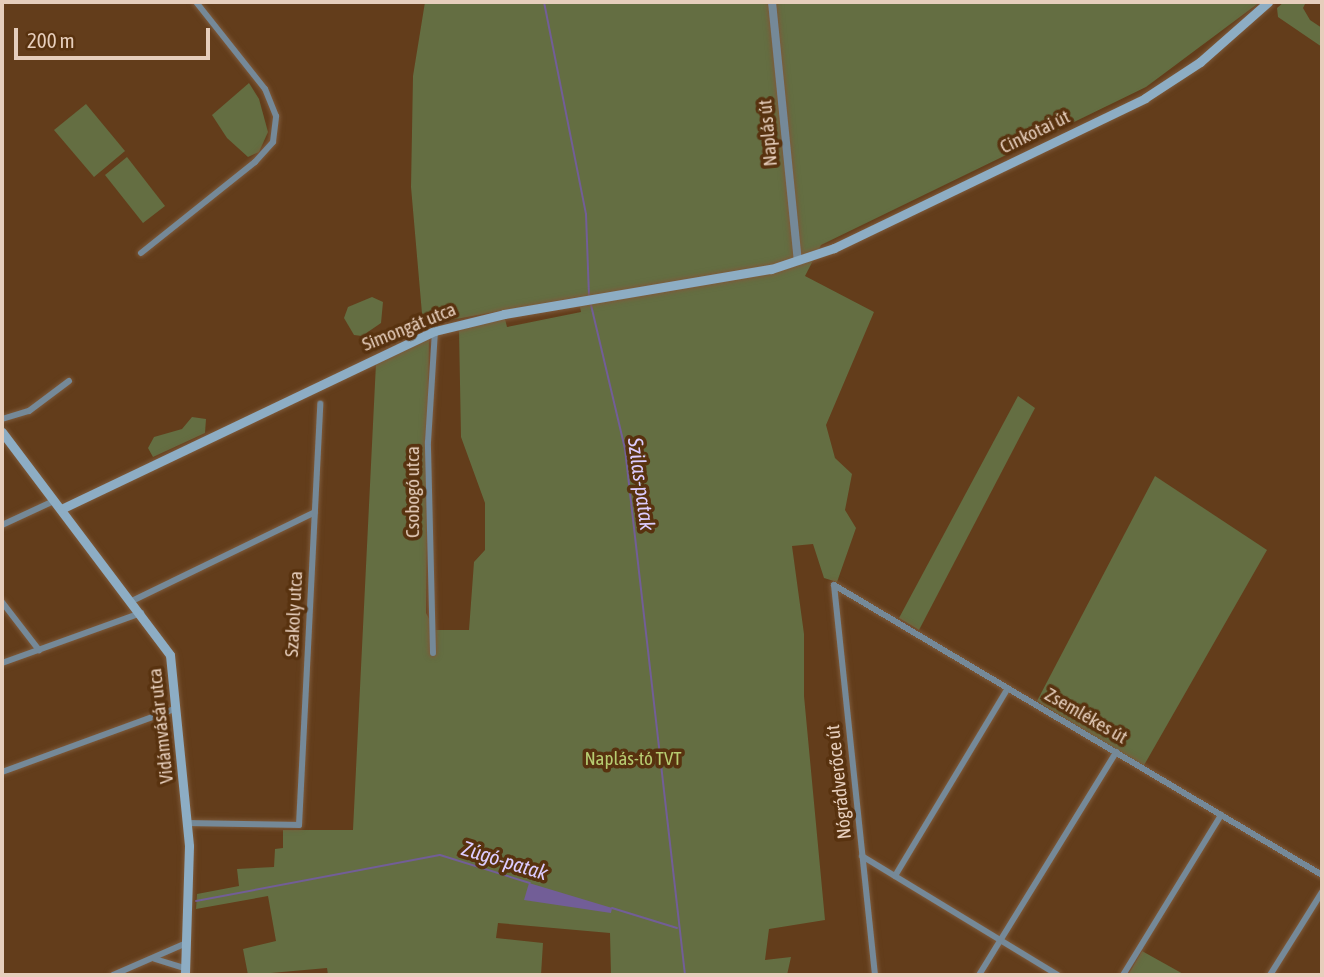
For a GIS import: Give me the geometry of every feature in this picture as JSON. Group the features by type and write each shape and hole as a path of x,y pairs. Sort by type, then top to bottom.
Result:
{"main road":[{"name":"Cinkotai út","path":"798,261 870,232 1145,98 1200,62 1268,2"},
{"name":"Simongát utca","path":"61,509 435,331 798,261"},
{"name":"Vidámvásár utca","path":"2,432 132,601 170,655 178,708 188,823 185,972"}],"street":[{"path":"141,253 255,162 273,142 276,117 265,89 197,2"},
{"name":"Naplás út","path":"772,2 798,261"},
{"name":"Csobogó utca","path":"433,653 428,442 435,331"},
{"path":"2,419 29,411 69,382"},
{"name":"Szakoly utca","path":"188,823 299,825 320,404"},
{"path":"2,525 54,500"},
{"path":"132,601 315,512"},
{"name":"Zsemlékes út","path":"834,585 1322,875"},
{"name":"Nógrádverőce út","path":"834,585 875,975"},
{"path":"2,602 38,650"},
{"path":"2,663 141,613"},
{"path":"895,876 1007,688"},
{"path":"2,772 178,708"},
{"path":"979,975 1116,752"},
{"path":"1123,975 1221,815"},
{"path":"862,856 1058,975"},
{"path":"1270,975 1322,892"},
{"path":"113,975 184,944"},
{"path":"153,958 185,972"}],"green space":[{"name":"Naplás-tó TVT","path":"425,2 1260,2 1146,87 821,245 805,276 874,312 826,425 835,458 852,474 845,510 856,528 837,582 824,578 813,544 792,546 804,634 804,696 825,920 769,929 765,960 791,957 787,975 611,975 610,933 498,923 496,938 543,943 541,975 328,975 327,968 248,975 243,949 276,941 268,896 196,909 197,894 239,886 237,869 274,867 275,849 283,848 283,830 353,830 376,363 429,339 426,613 435,630 469,630 474,562 485,550 485,503 461,437 459,330 505,319 507,327 581,312 578,297 423,325 411,187 413,76"},
{"path":"1284,2 1306,2 1303,8 1310,20 1322,28 1322,47 1278,17 1277,8"},
{"path":"249,83 259,99 268,132 259,152 248,157 227,138 212,115"},
{"path":"86,104 125,151 94,177 54,130"},
{"path":"127,157 165,206 143,223 105,175"},
{"path":"372,297 383,302 381,323 362,336 354,335 344,318 348,307"},
{"path":"1018,396 1035,408 919,630 899,618"},
{"path":"192,417 206,419 205,433 153,457 148,448 154,437 182,429"},
{"path":"1155,476 1267,550 1143,767 1037,701"},
{"path":"1142,951 1185,975 1128,975"}],"shaded area":[{"path":"529,883 612,908 611,913 524,900"}],"waterway":[{"name":"Szilas-patak","path":"544,2 586,214 589,296"},
{"name":"Szilas-patak","path":"591,305 625,449 685,975"},
{"name":"Zúgó-patak","path":"196,901 440,855 530,883"},
{"name":"Zúgó-patak","path":"612,908 677,928"}]}
